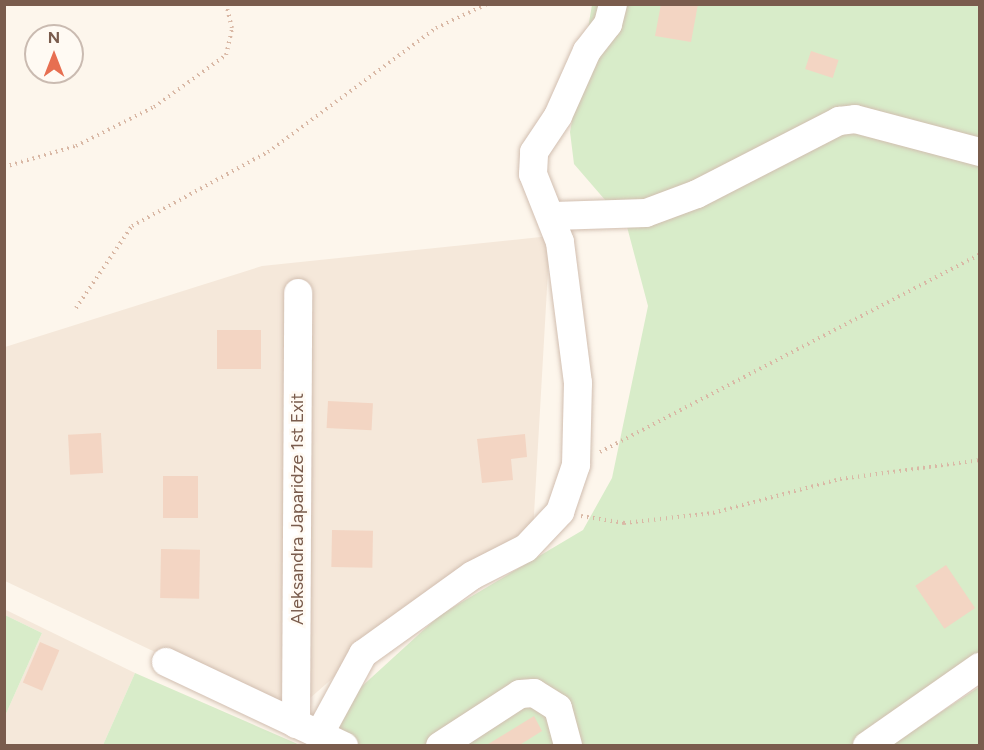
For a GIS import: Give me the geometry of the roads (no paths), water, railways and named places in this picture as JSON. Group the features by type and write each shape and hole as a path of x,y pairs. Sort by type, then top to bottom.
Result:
{"street":[{"path":"166,662 320,735 363,654 473,575 526,548 560,512 576,465 578,383 554,216 532,174 534,152 558,116 587,51 608,24 613,4"},
{"path":"554,216 646,213 697,194 839,121 855,119 980,152"},
{"name":"Aleksandra Japaridze 1st Exit","path":"298,293 320,735"},
{"path":"867,746 980,667"},
{"path":"440,746 520,694 534,693 558,708 568,746"}]}
